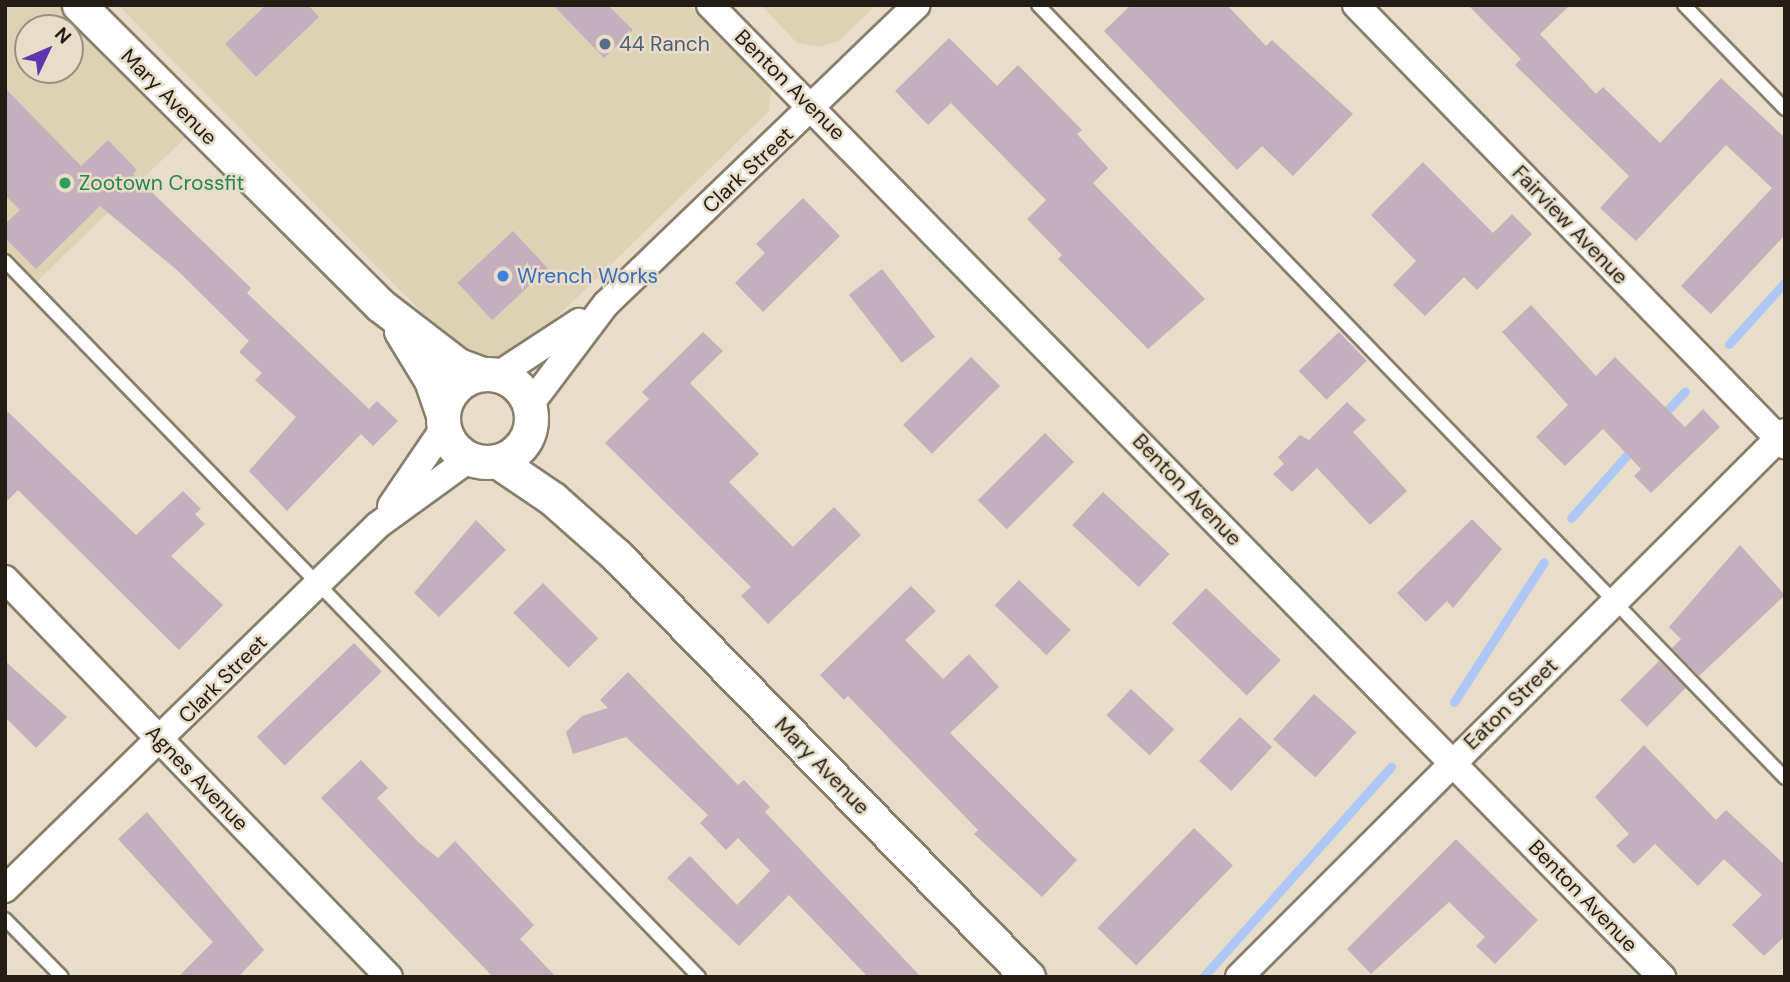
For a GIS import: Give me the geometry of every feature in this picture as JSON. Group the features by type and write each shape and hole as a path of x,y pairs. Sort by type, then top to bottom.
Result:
{"street":[{"name":"Mary Avenue","path":"79,5 380,305"},
{"name":"Benton Avenue","path":"710,5 1661,977"},
{"name":"Clark Street","path":"606,304 918,5"},
{"name":"Fairview Avenue","path":"1356,5 1783,439"},
{"path":"380,305 416,354 443,421 483,460 528,421 606,304"},
{"path":"443,421 455,387 490,375 606,304"},
{"path":"380,305 458,365 490,375 523,392 528,421"},
{"name":"Clark Street","path":"5,889 161,741 378,525 443,421"},
{"name":"Mary Avenue","path":"528,421 616,555"},
{"name":"Eaton Street","path":"1239,977 1452,761 1783,439"},
{"name":"Mary Avenue","path":"483,460 553,499 616,555 1028,977"},
{"name":"Clark Street","path":"378,525 483,460"},
{"name":"Agnes Avenue","path":"5,579 389,977"}],"lane":[{"path":"1038,5 1785,778"},
{"path":"1684,5 1785,109"},
{"path":"5,261 699,977"},
{"path":"5,919 62,977"}],"shaded area":[{"path":"5,5 59,5 68,14 14,14 14,84 84,84 84,31 186,137 31,287 5,261"},
{"path":"118,5 689,5 763,81 771,92 769,111 527,346 508,360 471,362"},
{"path":"761,5 876,5 839,41 819,47 797,43"}],"building":[{"path":"266,5 308,5 319,17 256,77 225,44"},
{"name":"44 Ranch","path":"553,5 608,5 633,30 604,58"},
{"path":"1131,5 1227,5 1266,46 1272,40 1353,114 1293,176 1262,146 1237,170 1104,31"},
{"path":"1468,5 1570,5 1540,34 1596,94 1603,87 1660,143 1721,78 1785,138 1785,235 1711,314 1681,286 1772,188 1726,145 1636,241 1600,208 1629,176 1515,65 1521,59"},
{"path":"949,38 997,86 1018,65 1082,130 1077,134 1108,168 1093,183 1205,299 1148,349 1058,259 1062,255 1027,219 1046,200 951,103 928,125 895,91"},
{"path":"5,88 81,166 108,140 137,170 133,174 251,288 247,293 369,409 377,401 398,421 373,446 361,434 287,511 249,471 296,417 255,380 262,373 239,352 249,341 178,271 100,206 36,269 5,238 5,224 20,210 5,195"},
{"path":"1423,162 1493,233 1512,214 1532,234 1477,290 1464,277 1425,316 1393,285 1416,261 1371,215"},
{"path":"803,198 840,236 763,312 735,283 765,253 756,244"},
{"name":"Wrench Works","path":"513,231 548,268 492,320 457,283"},
{"path":"882,269 935,337 902,363 849,295"},
{"path":"1531,305 1596,376 1615,357 1685,427 1703,409 1720,427 1651,493 1634,476 1641,469 1603,429 1565,466 1536,437 1568,405 1502,332"},
{"path":"703,332 723,351 690,383 759,454 729,482 793,547 834,507 861,535 768,624 741,596 751,587 605,443 649,399 642,392"},
{"path":"1339,332 1367,361 1327,400 1299,371"},
{"path":"971,357 1000,386 932,454 903,425"},
{"path":"1347,402 1366,420 1353,432 1407,491 1370,525 1317,468 1292,492 1273,474 1284,464 1278,457 1300,435 1309,440"},
{"path":"5,409 136,535 183,491 201,509 195,514 205,524 171,556 223,605 179,650 18,490 5,503"},
{"path":"1045,433 1074,462 1007,529 978,500"},
{"path":"1103,492 1170,554 1139,587 1072,525"},
{"path":"1472,519 1502,549 1453,608 1447,601 1426,622 1397,593"},
{"path":"476,520 506,550 439,617 414,593"},
{"path":"1740,545 1785,595 1699,676 1672,648 1681,639 1669,627"},
{"path":"1019,580 1071,630 1046,655 995,605"},
{"path":"543,583 598,638 568,668 513,613"},
{"path":"911,586 936,611 905,640 943,679 969,654 999,687 950,733 1077,860 1042,897 974,834 978,830 848,696 844,700 820,675"},
{"path":"1206,588 1281,660 1247,695 1172,623"},
{"path":"354,643 382,672 285,766 257,737"},
{"path":"5,661 67,717 36,748 5,717"},
{"path":"1659,661 1686,688 1647,727 1620,700"},
{"path":"628,672 738,785 744,780 770,807 765,812 921,977 868,977 789,895 739,946 667,878 690,856 737,905 770,871 738,838 726,850 700,823 708,815 626,737 573,754 566,732 582,716 608,708 600,700"},
{"path":"1131,689 1174,729 1150,756 1106,715"},
{"path":"1314,694 1356,732 1316,777 1273,739"},
{"path":"1240,717 1272,747 1231,791 1199,761"},
{"path":"1644,745 1716,820 1726,810 1785,865 1785,936 1764,956 1732,925 1762,895 1724,859 1698,886 1655,844 1634,864 1616,846 1629,834 1595,797"},
{"path":"361,760 388,788 377,798 418,842 438,858 455,841 534,925 520,939 556,977 493,977 321,798"},
{"path":"147,812 264,950 238,977 178,977 213,942 118,839"},
{"path":"1194,828 1233,866 1136,965 1097,928"},
{"path":"1456,839 1538,920 1495,964 1476,946 1485,937 1449,902 1371,974 1347,949"}],"waterway":[{"path":"1729,344 1785,282"},
{"path":"1661,417 1685,391"},
{"path":"1571,518 1635,446"},
{"path":"1454,702 1544,562"},
{"path":"1203,977 1391,767"}],"place":[{"name":"44 Ranch","path":"605,44"},
{"name":"Zootown Crossfit","path":"65,183"},
{"name":"Wrench Works","path":"503,276"}]}
